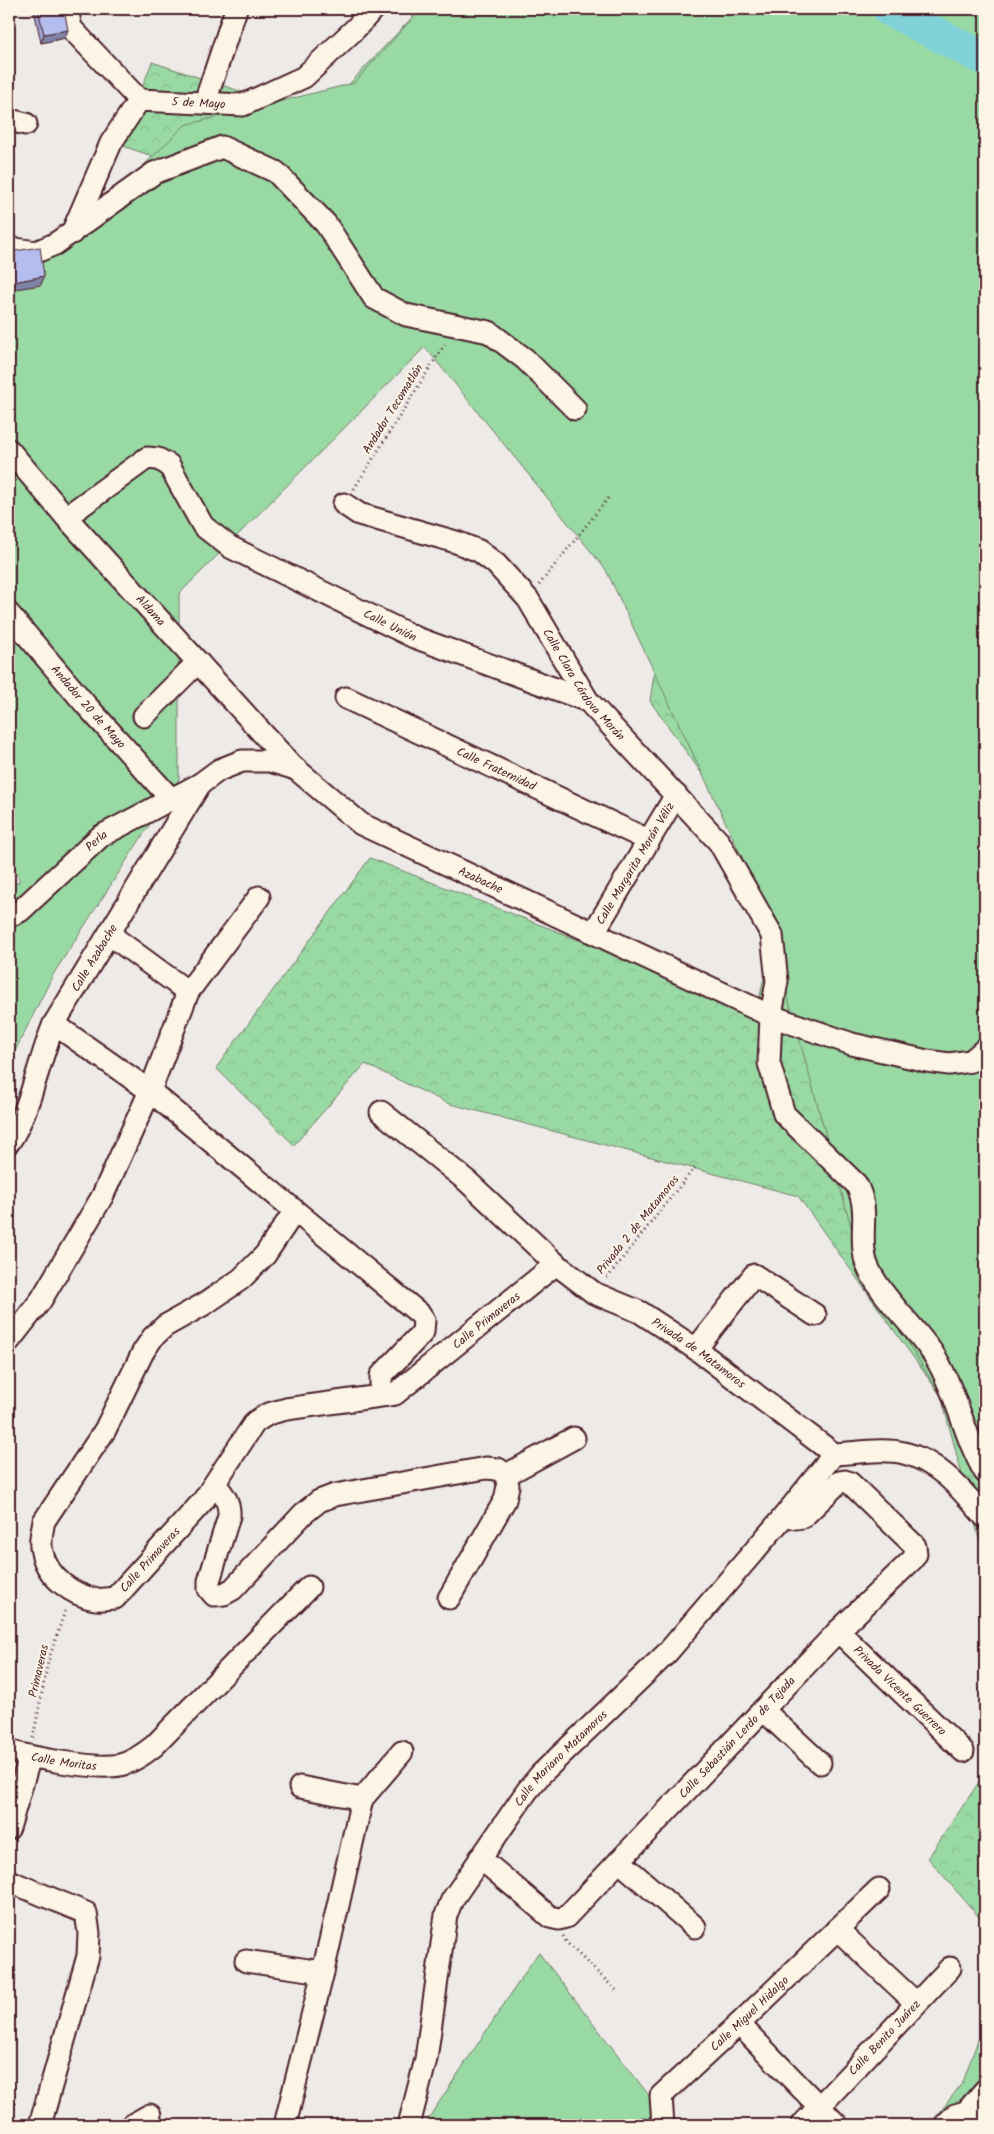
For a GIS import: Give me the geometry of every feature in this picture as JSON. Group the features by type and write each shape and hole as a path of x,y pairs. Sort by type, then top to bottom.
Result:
{"street":[{"path":"67,9 71,28 139,100 111,143 72,234"},
{"path":"205,102 236,9"},
{"name":"5 de Mayo","path":"139,100 243,105 304,76 356,28 373,9"},
{"path":"9,248 36,252 55,244 72,234 154,173 222,147 276,172 326,224 374,298 406,316 457,324 489,332 525,359 575,409"},
{"name":"Aldama","path":"9,450 66,517 296,769"},
{"name":"Calle Unión","path":"66,517 147,458 158,459 169,465 203,526 230,546 414,637 588,701"},
{"name":"Calle Clara Córdova Morán","path":"344,504 359,514 456,542 479,551 496,564 528,599 588,701 719,842 772,935 776,981 771,1016"},
{"name":"Andador 20 de Mayo","path":"9,614 86,705 171,799"},
{"path":"144,716 198,662"},
{"name":"Calle Fraternidad","path":"346,698 648,840"},
{"name":"Azabache","path":"200,784 219,770 242,761 270,762 296,769 361,824 771,1016 852,1044 927,1061 949,1064 971,1061 985,1049"},
{"name":"Perla","path":"9,916 20,911 101,836 200,784"},
{"name":"Calle Azabache","path":"9,1142 22,1116 43,1050 54,1024 200,784"},
{"name":"Calle Margarita Morán Véliz","path":"594,932 676,795"},
{"path":"9,1341 41,1300 102,1197 150,1091 188,992 259,897"},
{"path":"109,934 188,992"},
{"path":"771,1016 769,1063 784,1114 856,1184 862,1196 863,1244 866,1262 873,1278 937,1359 951,1387 977,1459 985,1472"},
{"path":"54,1024 150,1091 294,1212 420,1314 424,1320 424,1332 381,1376 381,1385 385,1395"},
{"name":"Privada de Matamoros","path":"381,1112 467,1181 556,1264 594,1293 640,1312 696,1349 834,1454"},
{"name":"Calle Primaveras","path":"294,1212 265,1255 241,1279 206,1303 165,1326 153,1337 143,1352 105,1430 44,1521 40,1536 42,1553 53,1575 71,1591 96,1599 115,1598 203,1501 255,1422 268,1414 286,1409 395,1394 556,1264"},
{"path":"696,1349 754,1275 815,1315"},
{"path":"506,1475 574,1438"},
{"path":"834,1454 903,1453 923,1459 946,1476 985,1517"},
{"name":"Calle Mariano Matamoros","path":"409,2125 426,2059 446,1916 452,1900 541,1774 666,1653 786,1515 834,1454"},
{"path":"215,1484 226,1498 229,1506 229,1516 209,1581 209,1589 214,1595 224,1594 233,1589 303,1514 318,1501 335,1495 486,1468 498,1469 506,1475 508,1486 506,1500 448,1598"},
{"name":"Calle Sebastián Lerdo de Tejada","path":"559,1919 566,1917 838,1631 916,1554 915,1546 850,1483 845,1481 839,1482 803,1516 796,1518 786,1515"},
{"name":"Calle Moritas","path":"9,1751 30,1757 96,1765 120,1765 137,1758 154,1746 309,1587"},
{"name":"Privada Vicente Guerrero","path":"838,1631 962,1751"},
{"path":"762,1710 820,1763"},
{"path":"285,2125 324,1972 362,1799 402,1752"},
{"path":"9,1828 30,1757"},
{"path":"300,1787 362,1799"},
{"path":"480,1858 550,1917 559,1919"},
{"path":"619,1861 695,1927"},
{"path":"9,1881 86,1913 89,1933 88,1956 40,2125"},
{"name":"Calle Miguel Hidalgo","path":"663,2125 661,2096 739,2024 879,1888"},
{"path":"837,1929 916,2003"},
{"path":"246,1961 324,1972"},
{"name":"Calle Benito Juárez","path":"802,2125 950,1968"},
{"path":"739,2024 837,2125"},
{"path":"945,2125 955,2116 980,2117 985,2090"}],"path":[{"name":"Andador Tecomatlán","path":"344,504 457,324"},
{"path":"528,599 609,497"},
{"name":"Privada 2 de Matamoros","path":"594,1293 695,1167"},
{"name":"Primaveras","path":"30,1757 48,1662 71,1591"},
{"path":"559,1919 561,1933 566,1942 617,1992"},
{"path":"9,2117 24,2125"}],"green space":[{"path":"420,9 985,9 985,1561 941,1396 798,1196 447,1103 365,1064 294,1145 216,1068 370,858 757,1010 783,887 650,701 676,525 295,205 120,145 152,62 318,117"},
{"path":"421,9 985,9 985,1479 975,1451 863,1270 759,893 606,570 425,347 179,594 179,779 54,973 9,1063 9,887 20,881 9,860 9,254 63,244 185,125 354,83"},
{"path":"985,1773 985,1924 928,1858"},
{"path":"539,1953 672,2125 424,2125"},
{"path":"985,2020 985,2125 930,2125 963,2082"}],"building":[{"path":"38,9 64,9 68,30 44,34"},
{"path":"40,247 44,276 9,283 9,252"}],"waterway":[{"path":"889,9 985,59"}]}
